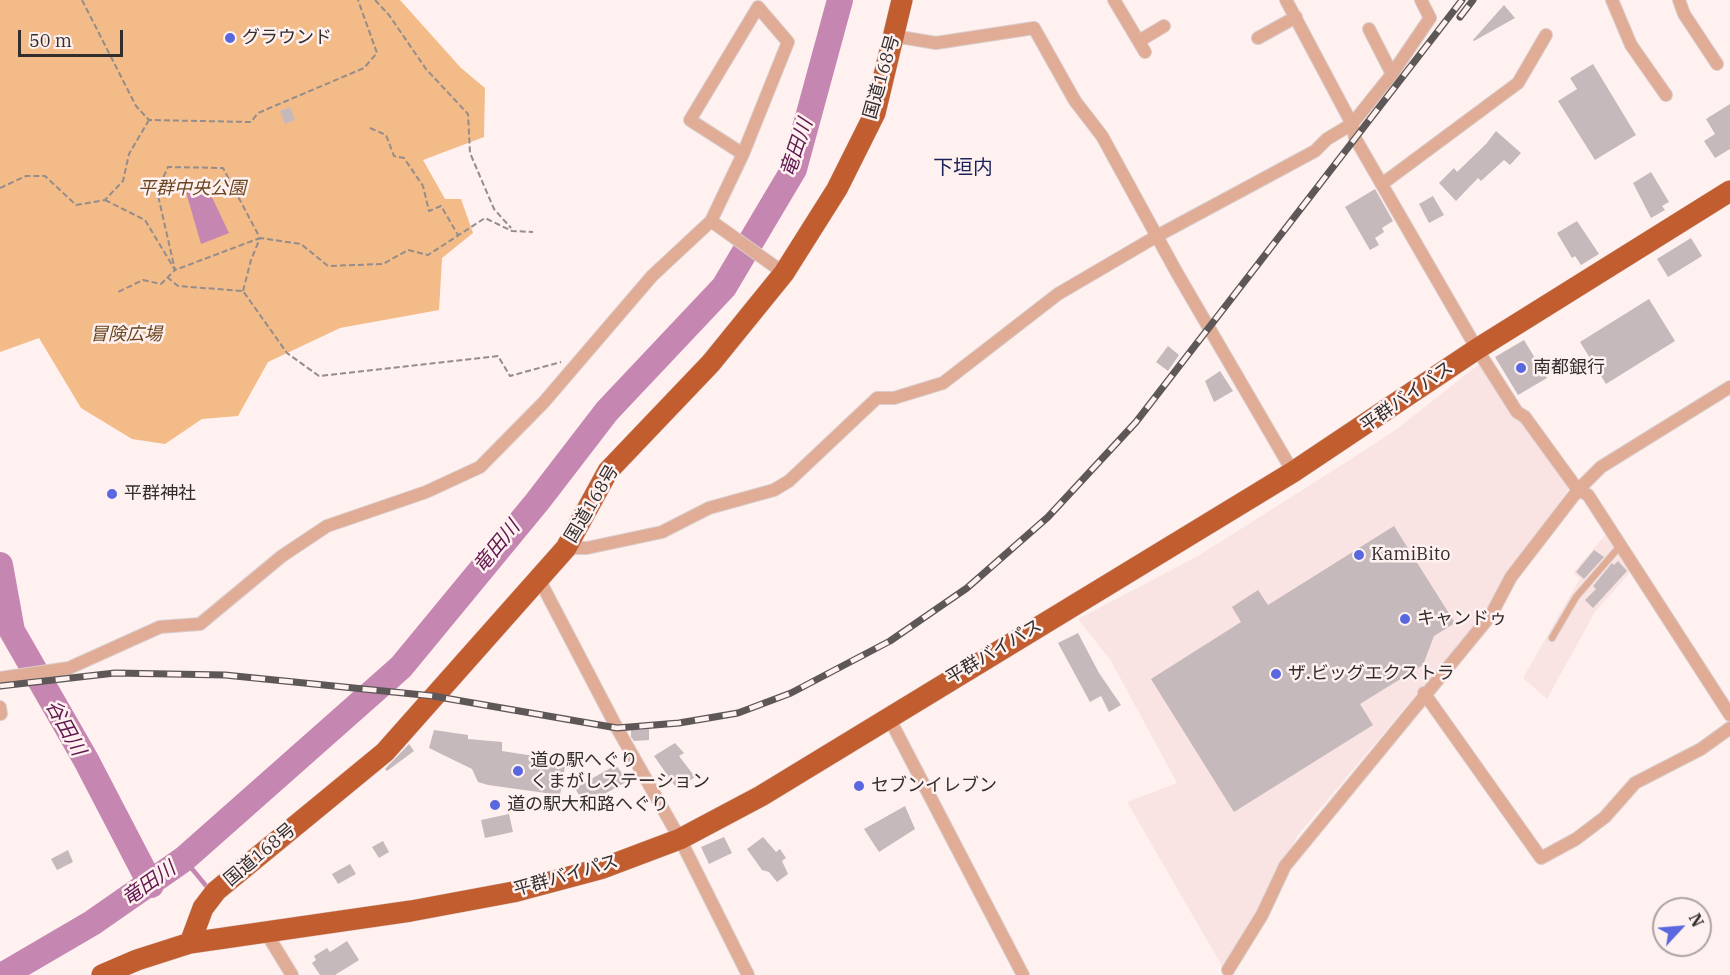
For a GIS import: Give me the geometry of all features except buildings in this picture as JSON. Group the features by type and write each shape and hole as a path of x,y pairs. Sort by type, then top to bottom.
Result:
{"highway":[{"name":"国道168号","path":"190,943 203,908 216,891 385,752 566,548 608,471 711,363 784,273 837,189 875,113 902,0"},
{"name":"平群バイパス","path":"102,975 137,960 190,943 411,911 513,892 603,868 680,839 761,796 888,716 1293,472 1352,435 1477,349 1730,191"}],"street":[{"path":"1114,0 1142,47 1164,26"},
{"path":"1286,0 1352,124 1355,138 1477,349 1517,412 1526,417 1578,490 1588,495 1730,715"},
{"path":"566,548 587,548 662,532 709,508 774,490 789,481 877,398 894,398 943,383 1058,294 1157,236 1315,151 1327,139 1352,124 1392,74 1430,18 1421,0"},
{"path":"1612,0 1631,45 1666,95"},
{"path":"1679,0 1684,14 1717,64"},
{"path":"0,678 69,668 160,627 200,624 282,556 327,526 434,489 480,467 544,402 652,276 711,221 743,154 788,42 758,7 690,120 743,154"},
{"path":"1258,38 1296,17"},
{"path":"894,36 936,43 1034,28 1075,101 1102,136 1293,472"},
{"path":"1369,29 1392,74"},
{"path":"1383,184 1518,83 1546,35"},
{"path":"711,221 784,273"},
{"path":"1229,973 1262,915 1284,866 1424,693 1491,615 1511,577 1578,490 1601,467 1730,387"},
{"path":"538,579 617,728 680,839 748,975"},
{"path":"1424,693 1541,858 1576,839 1605,817 1635,783 1701,749 1730,728"},
{"path":"888,716 1023,975"},
{"path":"265,931 292,975"}],"lane":[{"path":"1552,638 1576,597 1620,546"}],"path":[{"path":"82,0 136,106 149,120 251,122 258,113 364,68 376,53 358,0"},
{"path":"375,0 389,15 426,69 468,114 470,153 494,208 512,231"},
{"path":"105,200 123,181 129,154 149,120"},
{"path":"370,128 386,135 394,156 404,158 423,186 429,211 441,206 458,235"},
{"path":"175,270 157,191 168,167 224,168 260,238"},
{"path":"0,188 26,176 45,176 76,205 105,200 145,220 175,270"},
{"path":"118,292 142,280 160,284 175,270 260,238 301,244 328,266 383,264 408,250 428,255 485,218 512,231 533,232"},
{"path":"260,238 250,260 243,291 287,353 319,376 498,356 510,376 581,357"},
{"path":"167,277 178,286 243,291"}],"shaded area":[{"path":"209,191 229,233 201,244 186,192"},
{"name":"ザ.ビッグエクストラ","path":"1479,364 1517,421 1523,418 1570,487 1534,540 1506,572 1484,614 1298,835 1259,910 1222,966 1127,802 1177,783 1111,661 1078,619 1198,556 1337,468 1397,429"},
{"path":"1607,533 1632,570 1595,612 1547,699 1523,678 1580,578 1573,573"}],"green space":[{"name":"平群中央公園","path":"0,0 400,0 461,68 485,88 484,137 423,160 445,199 461,199 473,233 442,258 439,310 340,328 268,362 238,416 202,419 165,444 132,439 81,408 39,338 0,352"}],"waterway":[{"name":"竜田川","path":"3,975 92,923 184,859 401,667 537,502 607,411 724,287 794,169 840,0"},
{"name":"谷田川","path":"0,565 12,631 86,760 151,885"},
{"path":"184,859 207,887"}],"railway":[{"path":"0,686 115,673 225,675 433,696 617,728 679,723 738,713 791,693 890,641 967,588 1048,517 1136,422 1462,0"},
{"path":"1460,17 1473,0"}],"place":[{"name":"グラウンド","path":"230,38"},
{"name":"南都銀行","path":"1521,368"},
{"name":"平群神社","path":"112,494"},
{"name":"KamiBito","path":"1359,555"},
{"name":"キャンドゥ","path":"1405,619"},
{"name":"ザ.ビッグエクストラ","path":"1276,674"},
{"name":"道の駅へぐり くまがしステーション","path":"518,771"},
{"name":"セブンイレブン","path":"859,786"},
{"name":"道の駅大和路へぐり","path":"495,805"}],"district":[{"name":"下垣内","path":"963,168"}],"park label":[{"name":"冒険広場","path":"126,335"}]}
